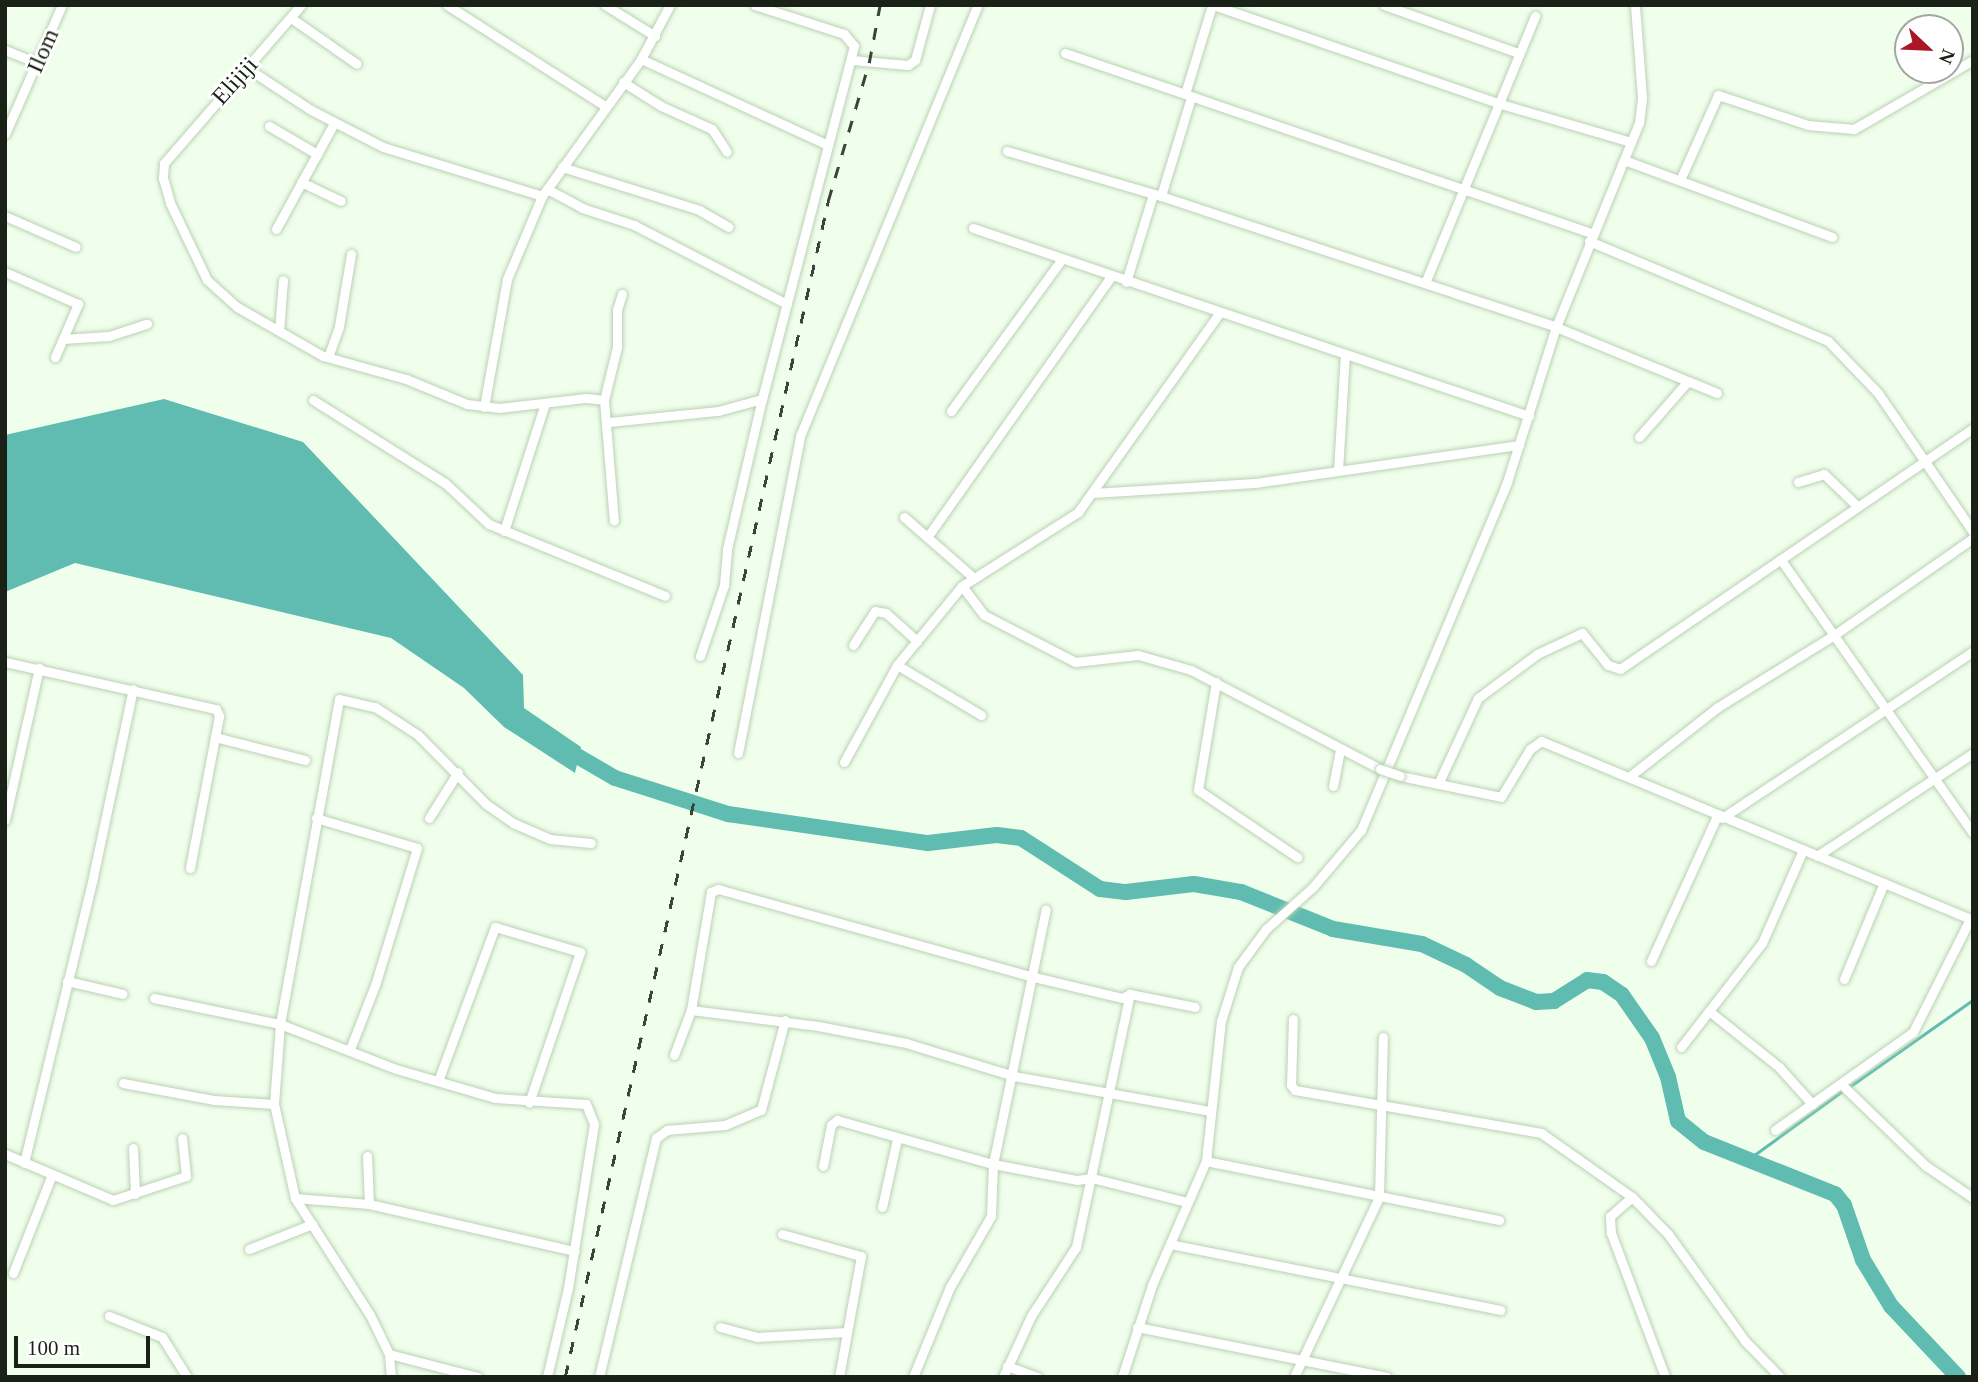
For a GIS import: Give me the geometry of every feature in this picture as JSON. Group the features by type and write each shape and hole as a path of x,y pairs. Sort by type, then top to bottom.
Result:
{"street":[{"name":"Ilom","path":"5,134 62,5"},
{"name":"Elijiji","path":"279,331 220,295 207,280 170,203 163,178 169,156 301,5"},
{"path":"447,5 605,106"},
{"path":"605,5 655,36"},
{"path":"484,407 507,279 545,192 641,59 670,5"},
{"path":"700,656 724,585 727,550 762,399 855,46 844,34 755,5"},
{"path":"852,60 908,65 915,60 930,5"},
{"path":"738,753 800,436 978,5"},
{"path":"1126,282 1188,96 1212,5 1501,104 1631,142"},
{"path":"1384,5 1518,53"},
{"path":"1122,1377 1170,1244 1206,1161 1226,997 1238,967 1266,929 1313,887 1361,830 1376,799 1519,445 1556,327 1590,237 1631,142 1642,97 1635,5"},
{"path":"1425,283 1535,16"},
{"path":"290,18 357,64"},
{"path":"5,50 38,63"},
{"path":"1066,53 1464,188 1590,237 1828,341 1878,393 1921,462 1973,532"},
{"path":"641,59 828,145"},
{"path":"1680,180 1718,94 1790,120 1854,129 1973,60"},
{"path":"247,68 334,123 406,156 545,192 582,208 634,225 787,304"},
{"path":"623,82 661,106 712,129 727,152"},
{"path":"276,229 334,123"},
{"path":"269,126 317,154"},
{"path":"1007,151 1157,195 1556,327 1717,393"},
{"path":"1624,160 1832,237"},
{"path":"562,167 699,210 729,228"},
{"path":"301,182 341,201"},
{"path":"5,216 76,247"},
{"path":"973,228 1111,277 1529,415"},
{"path":"328,357 340,326 351,254"},
{"path":"951,411 1062,259"},
{"path":"5,272 77,301 54,357"},
{"path":"928,536 1111,277"},
{"path":"283,280 279,331 328,357 484,407 604,400"},
{"path":"614,521 609,422 604,400 617,346 617,310 622,293"},
{"path":"844,762 897,665 962,586 1068,521 1093,492 1220,312"},
{"path":"63,339 109,336 147,324"},
{"path":"1338,471 1345,354"},
{"path":"1639,437 1688,381"},
{"path":"609,422 718,411 762,399"},
{"path":"313,400 445,483 480,519 665,596"},
{"path":"504,531 545,403"},
{"path":"1438,784 1478,698 1537,654 1582,633 1608,665 1620,669 1781,560 1856,505 1973,428"},
{"path":"1093,492 1255,483 1519,445"},
{"path":"1798,482 1824,474 1856,505"},
{"path":"904,517 974,578"},
{"path":"1630,776 1718,707 1834,635 1973,538"},
{"path":"1781,560 1973,834"},
{"path":"962,586 984,615 1075,662 1138,655 1216,682 1340,751 1400,776 1500,797 1530,749 1541,741 1971,920 1913,1032 1844,1087 1812,1104 1775,1130"},
{"path":"853,645 876,611 886,613 917,641"},
{"path":"1651,961 1720,817 1973,650"},
{"path":"5,662 216,709 215,737 190,868"},
{"path":"897,665 981,715"},
{"path":"5,820 39,668"},
{"path":"1216,682 1198,790 1297,857"},
{"path":"24,1163 133,689"},
{"path":"391,1377 388,1354 370,1315 295,1198 275,1104 280,1024 336,705 344,697 393,718 458,772 486,804 513,823 550,839 592,843"},
{"path":"215,737 305,760"},
{"path":"1333,786 1340,751"},
{"path":"1817,856 1973,753"},
{"path":"429,818 458,772"},
{"path":"316,818 417,848 375,985 350,1049"},
{"path":"1681,1047 1767,934 1803,850"},
{"path":"1844,979 1884,883"},
{"path":"674,1055 691,1010 711,892 718,889 1034,977 1122,998 1129,994 1195,1007"},
{"path":"913,1377 950,1287 985,1232 992,1200 993,1164 1014,1076 1046,909"},
{"path":"438,1082 495,927 580,952 529,1102"},
{"path":"67,981 123,994"},
{"path":"1003,1377 1044,1294 1076,1247 1129,994"},
{"path":"153,998 280,1024 438,1082 529,1102 586,1104 593,1114 575,1251 547,1377"},
{"path":"691,1010 785,1020 906,1043 1014,1076 1211,1111"},
{"path":"1709,1011 1779,1067 1812,1104"},
{"path":"1293,1019 1292,1088 1541,1133 1632,1197 1668,1234 1740,1335 1780,1377"},
{"path":"599,1377 656,1138 667,1130 725,1125 761,1110 785,1020"},
{"path":"1294,1377 1339,1276 1379,1198 1379,1105 1383,1037"},
{"path":"123,1083 214,1100 275,1104"},
{"path":"1844,1087 1926,1167 1973,1198"},
{"path":"823,1166 834,1121 993,1164 1092,1178 1187,1202"},
{"path":"5,1154 107,1200 135,1194 187,1176 182,1138"},
{"path":"882,1207 897,1139"},
{"path":"133,1148 135,1194"},
{"path":"367,1156 369,1203"},
{"path":"1206,1161 1379,1198 1499,1220"},
{"path":"13,1273 51,1177"},
{"path":"1632,1197 1610,1216 1611,1233 1664,1377"},
{"path":"295,1198 369,1203 575,1251"},
{"path":"249,1249 312,1224"},
{"path":"782,1234 861,1256 839,1377"},
{"path":"1170,1244 1500,1310"},
{"path":"109,1316 162,1337 187,1377"},
{"path":"720,1327 757,1337 847,1332"},
{"path":"1138,1327 1387,1377"},
{"path":"388,1354 478,1377"},
{"path":"1007,1366 1038,1377"}],"water":[{"path":"164,399 303,442 523,675 524,708 581,747 575,773 504,727 464,688 391,638 75,563 5,592 5,435"}],"waterway":[{"path":"565,749 615,778 728,814 928,843 997,835 1021,838 1100,889 1126,892 1194,884 1241,892 1333,929 1422,944 1466,965 1500,988 1536,1002 1554,1001 1587,980 1603,982 1622,995 1652,1038 1668,1077 1678,1121 1704,1142 1835,1194 1844,1205 1863,1260 1891,1306 1958,1377"},
{"path":"1849,1087 1973,1000"},
{"path":"1750,1158 1844,1090"}],"railway":[{"path":"565,1377 828,201 869,63 880,5"}]}
